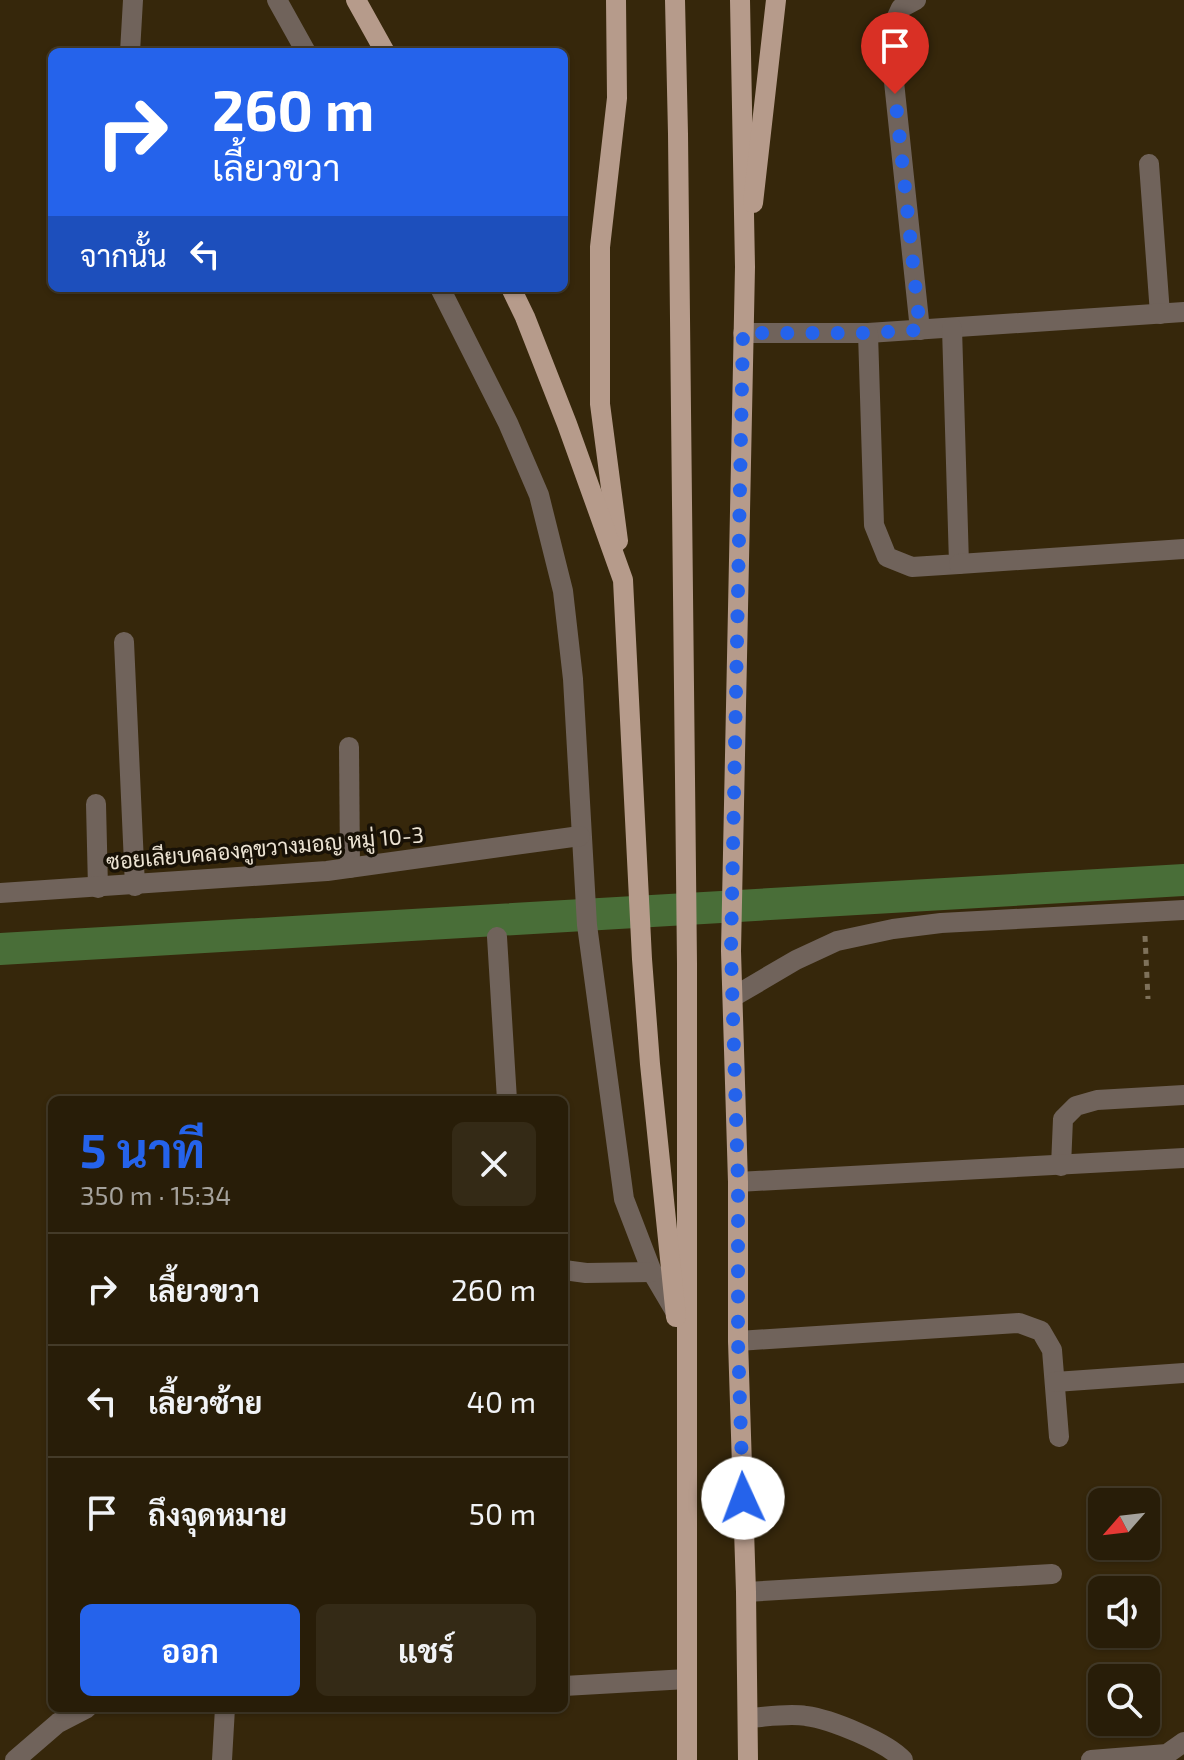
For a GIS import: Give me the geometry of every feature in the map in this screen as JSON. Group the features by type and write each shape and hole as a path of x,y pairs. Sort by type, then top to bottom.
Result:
{"main road":[{"path":"356,0 383,48"},
{"path":"616,0 617,98 600,247 600,404 623,580 642,959 687,1427"},
{"path":"675,0 687,963 687,1760"},
{"path":"740,0 745,267 731,951 748,1760"},
{"path":"745,267 776,0"},
{"path":"513,292 567,424 623,580"}],"street":[{"path":"130,48 133,0"},
{"path":"277,0 304,48"},
{"path":"916,0 901,8 889,34 920,330"},
{"path":"1149,164 1160,314"},
{"path":"442,292 508,423 539,495 564,606 573,679 587,925 624,1199 652,1272 675,1311"},
{"path":"743,333 868,333 1184,312"},
{"path":"952,328 959,564"},
{"path":"868,333 874,525 887,557 912,567 1184,549"},
{"path":"124,642 135,886"},
{"path":"349,747 350,868"},
{"path":"96,804 98,888"},
{"name":"ซอยเลียบคลองคูขวางมอญ หมู่ 10-3","path":"0,893 135,886 350,868 580,836"},
{"path":"733,997 796,960 837,941 893,929 941,923 1184,910"},
{"path":"497,937 507,1096"},
{"path":"1061,1166 1063,1119 1076,1106 1097,1100 1184,1095"},
{"path":"738,1182 1184,1158"},
{"path":"568,1271 652,1272"},
{"path":"738,1341 1019,1323 1041,1331 1052,1350 1059,1437"},
{"path":"1055,1382 1184,1373"},
{"path":"746,1592 1052,1574"},
{"path":"568,1686 687,1679"},
{"path":"15,1760 58,1723 79,1712"},
{"path":"222,1760 225,1712"},
{"path":"748,1718 806,1716 871,1738 893,1749 903,1760"},
{"path":"1091,1760 1167,1754 1184,1742"}],"path":[{"path":"1144,912 1148,999"}],"waterway":[{"path":"0,949 1184,880"}],"route":[{"path":"743,1498 731,951 743,333 920,330 895,94"}]}
